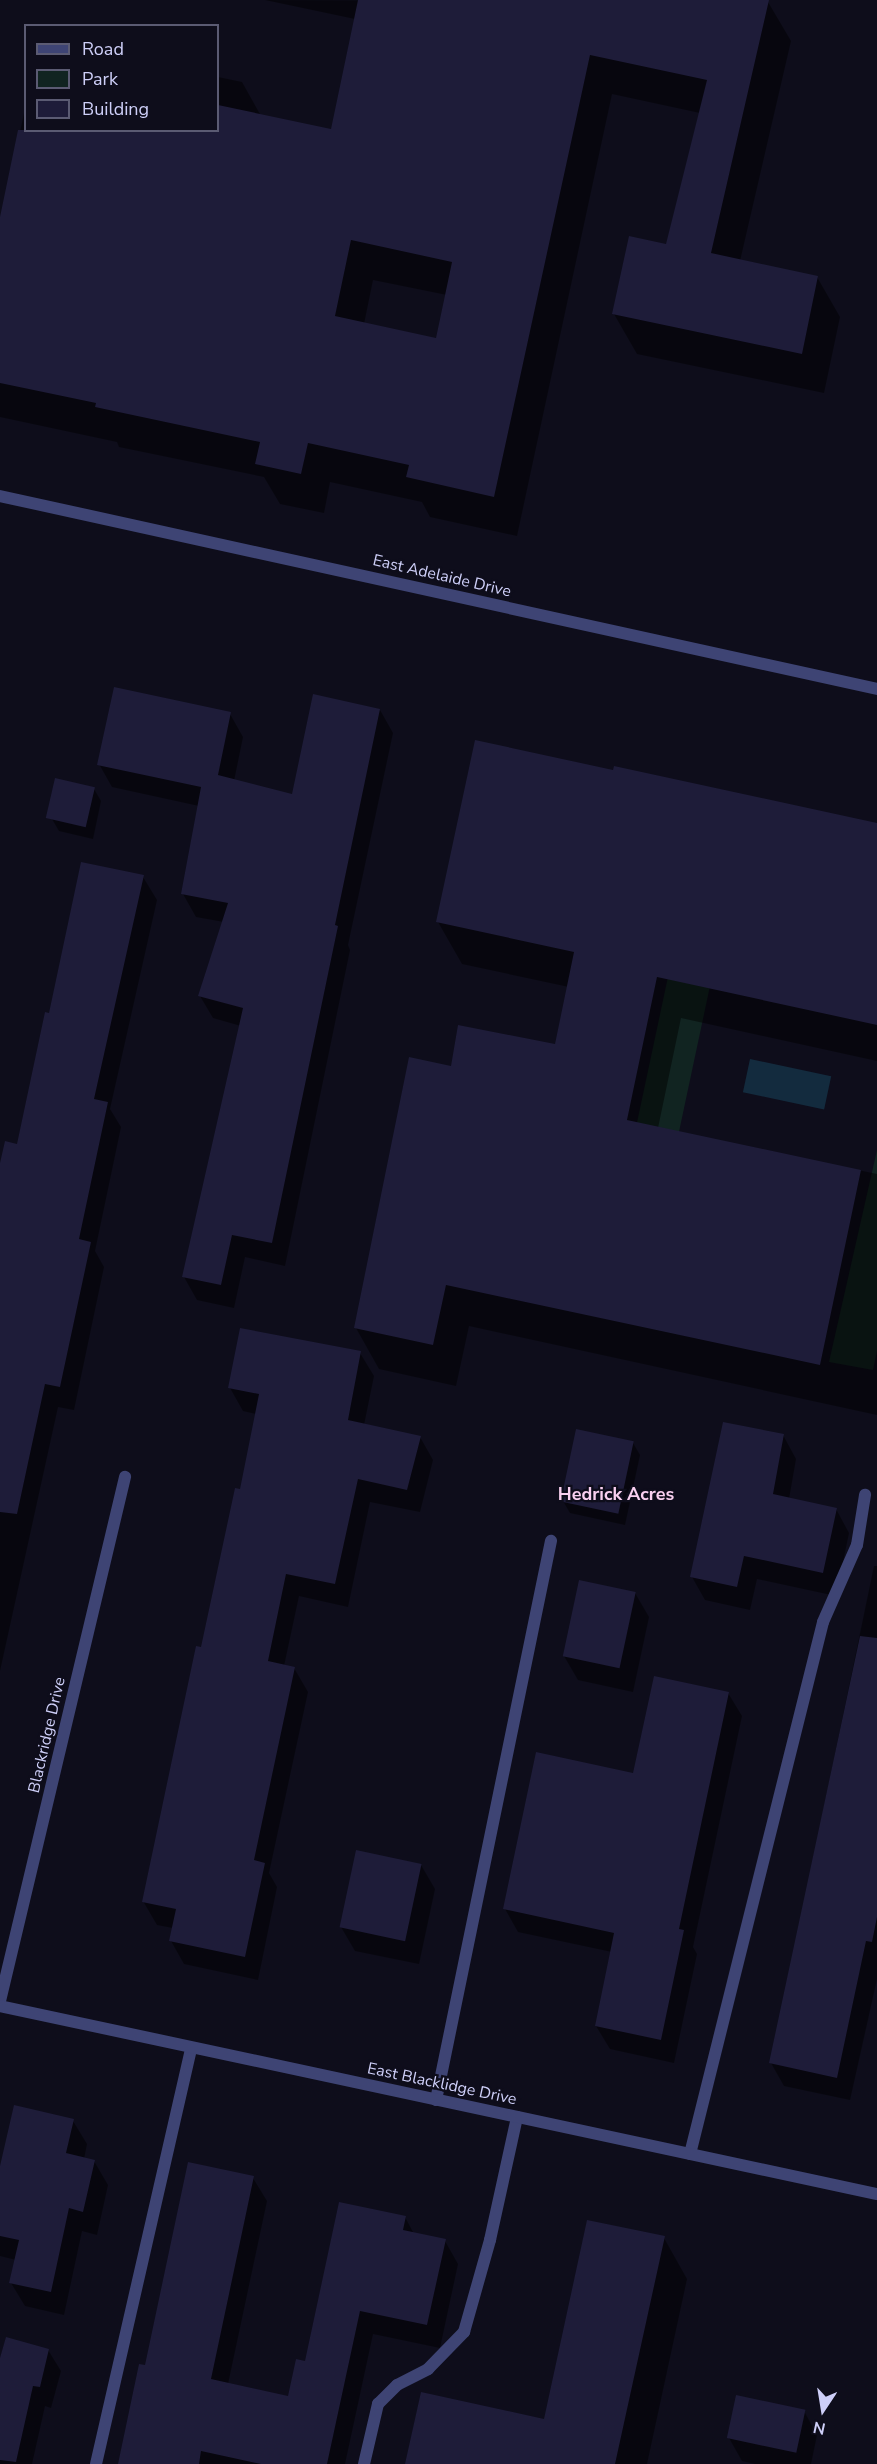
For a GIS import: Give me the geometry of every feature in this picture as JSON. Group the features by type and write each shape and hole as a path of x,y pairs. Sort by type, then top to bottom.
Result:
{"street":[{"name":"East Adelaide Drive","path":"0,496 877,689"},
{"name":"Blackridge Drive","path":"0,2001 125,1477"},
{"path":"690,2154 824,1622 857,1545 865,1495"},
{"path":"436,2100 551,1541"},
{"name":"East Blacklidge Drive","path":"0,2006 877,2194"},
{"path":"96,2464 191,2048"},
{"path":"364,2464 378,2404 397,2385 428,2369 464,2332 490,2240 517,2117"}],"green space":[{"path":"706,798 748,807 640,1317 598,1308"},
{"path":"877,1150 877,1351 873,1370 829,1362"}],"water":[{"path":"750,1059 831,1076 824,1110 743,1092"}],"building":[{"path":"358,0 769,0 711,253 818,276 802,354 612,314 629,236 666,244 707,80 590,55 494,497 406,477 409,465 308,443 301,474 255,464 260,442 95,407 96,403 0,383 0,217 18,130 24,130 24,132 219,132 219,105 331,129","holes":["351,240 452,262 436,338 335,316"]},
{"path":"114,687 231,712 218,775 292,794 313,694 380,709 335,925 338,926 272,1243 232,1235 221,1285 182,1277 243,1008 198,996 228,903 181,894 201,787 97,765"},
{"path":"475,740 613,770 614,766 877,823 877,1025 657,977 627,1120 861,1170 820,1365 446,1285 433,1345 354,1328 409,1057 451,1066 458,1025 555,1044 574,952 436,922"},
{"path":"55,778 95,787 86,827 46,818"},
{"path":"81,862 144,875 94,1099 108,1102 79,1239 91,1242 60,1387 45,1384 17,1514 0,1512 0,1163 5,1141 17,1144 45,1012 49,1013"},
{"path":"240,1328 361,1351 348,1420 421,1436 407,1490 358,1479 335,1584 286,1574 268,1661 295,1667 254,1860 265,1863 245,1957 169,1941 176,1909 142,1902 196,1646 201,1647 235,1488 240,1489 259,1394 228,1388"},
{"path":"723,1422 784,1434 773,1494 837,1508 823,1573 744,1556 737,1587 690,1577"},
{"path":"576,1429 634,1441 618,1514 561,1501"},
{"path":"579,1580 636,1592 620,1668 563,1656"},
{"path":"860,1636 877,1638 877,1917 872,1942 866,1941 837,2078 769,2063"},
{"path":"654,1676 729,1692 679,1929 684,1930 661,2040 595,2026 614,1933 503,1909 536,1752 633,1773"},
{"path":"356,1850 422,1864 405,1941 340,1927"},
{"path":"14,2105 74,2119 66,2153 95,2160 83,2212 69,2208 51,2292 9,2283 19,2240 0,2236 0,2166"},
{"path":"188,2162 254,2176 211,2379 288,2396 296,2359 305,2361 339,2202 406,2216 403,2230 446,2239 427,2325 360,2311 327,2464 261,2464 201,2451 199,2464 118,2464 139,2364 145,2365"},
{"path":"587,2220 665,2236 615,2464 405,2464 421,2392 544,2419"},
{"path":"6,2337 49,2349 40,2387 33,2386 16,2462 0,2460 0,2358"},
{"path":"736,2395 805,2410 796,2453 727,2438"}],"district":[{"name":"Hedrick Acres","path":"616,1494"}]}
